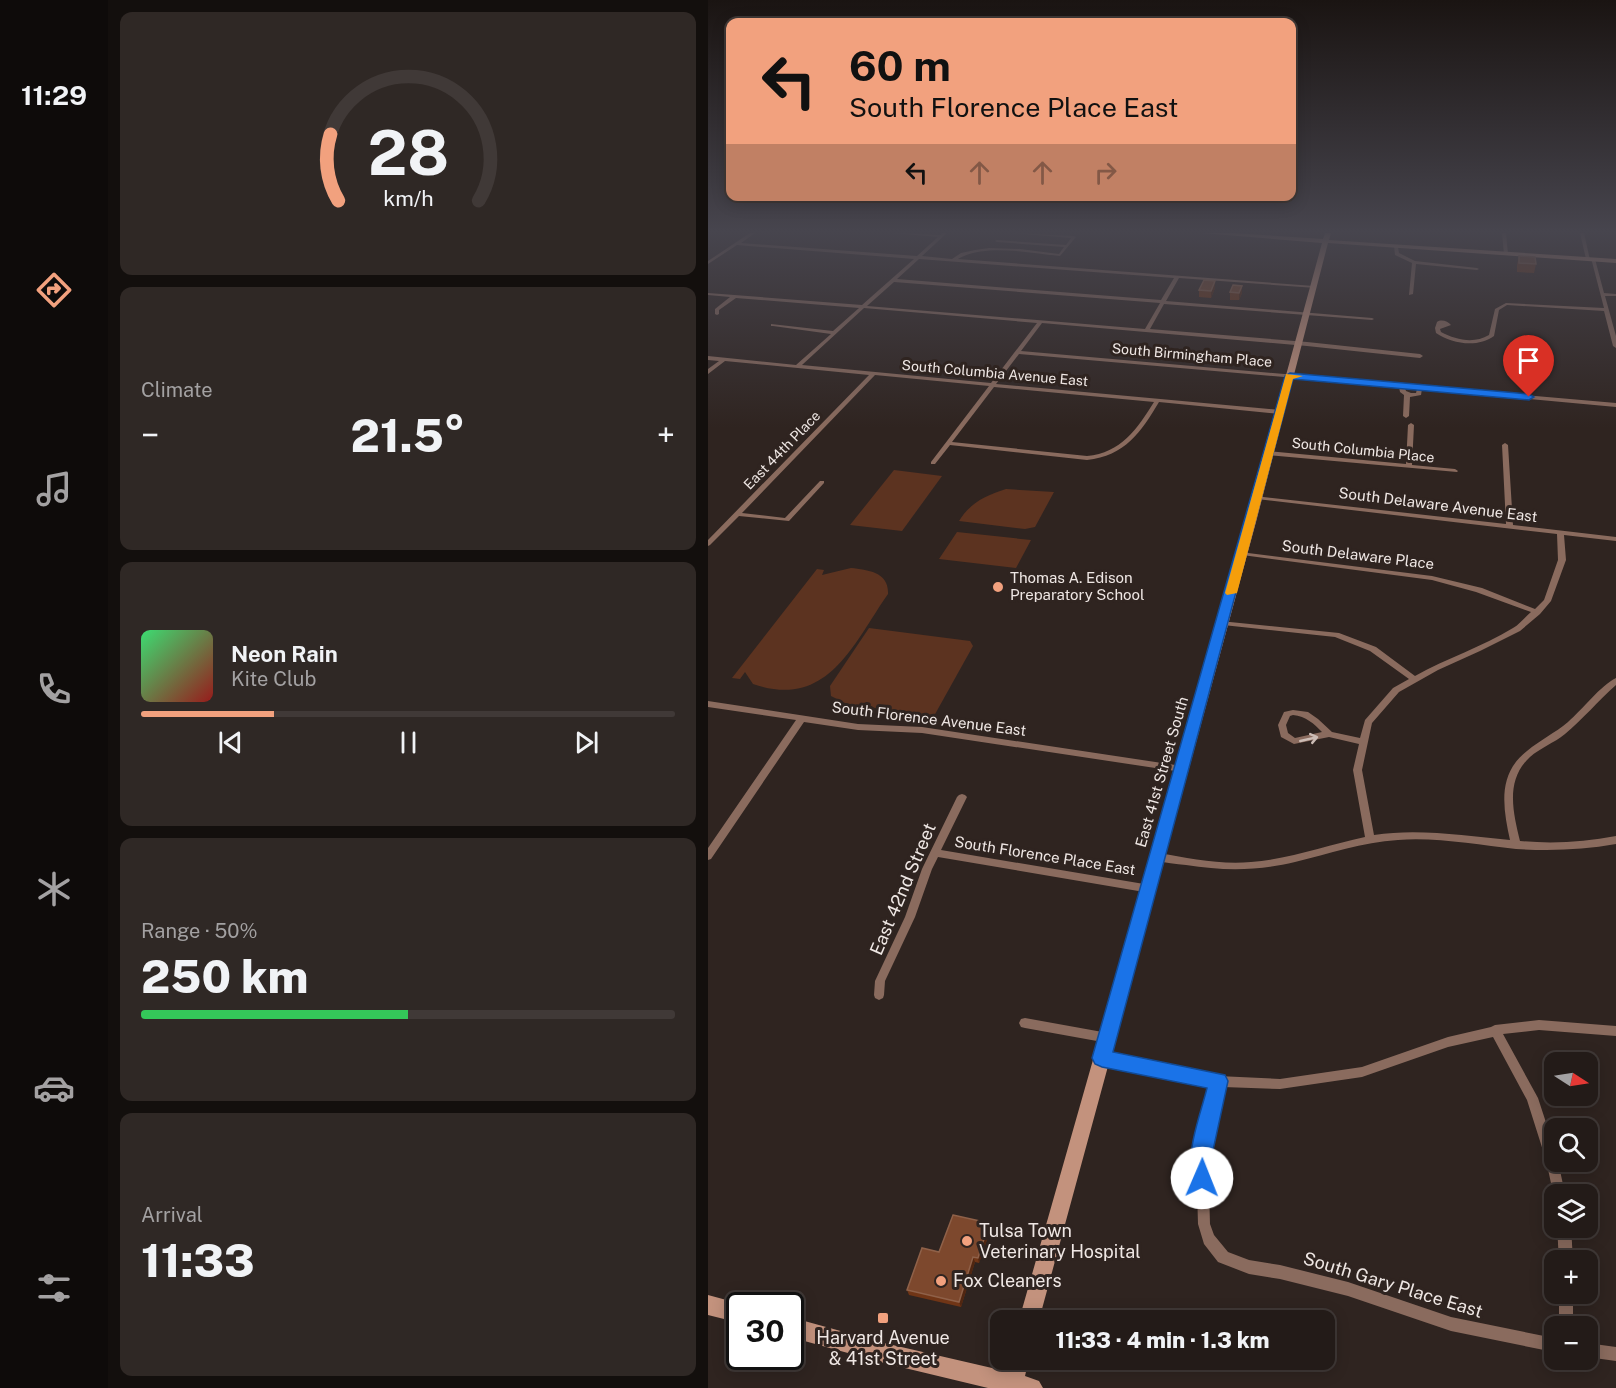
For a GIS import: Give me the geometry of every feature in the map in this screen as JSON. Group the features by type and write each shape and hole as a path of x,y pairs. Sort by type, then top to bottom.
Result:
{"main road":[{"name":"East 41st Street South","path":"1032,1310 1311,298"},
{"path":"708,1305 726,1310"},
{"path":"804,1331 1018,1386 1019,1370"}],"street":[{"path":"717,314 717,309 733,298"},
{"path":"756,298 1299,343 1420,356"},
{"path":"797,367 873,298"},
{"path":"1110,298 1372,319"},
{"path":"1147,330 1165,298"},
{"path":"1603,298 1613,324 1616,346"},
{"path":"1437,328 1439,333 1449,338 1482,341 1491,336 1495,314 1503,305 1606,310"},
{"path":"933,463 1041,321"},
{"path":"773,325 835,333"},
{"name":"South Birmingham Place","path":"1017,352 1616,405"},
{"name":"South Columbia Avenue East","path":"708,358 1280,412"},
{"path":"708,372 723,360"},
{"name":"East 44th Place","path":"708,544 873,374"},
{"path":"1402,386 1403,392 1407,394 1419,393 1420,387"},
{"path":"1406,416 1407,394"},
{"path":"949,443 1087,458 1103,457 1115,452 1144,422 1157,400"},
{"path":"1409,467 1411,425"},
{"path":"1505,445 1510,527"},
{"name":"South Columbia Place","path":"1269,453 1455,471"},
{"path":"737,514 787,520 822,482"},
{"name":"South Delaware Avenue East","path":"1257,497 1616,539"},
{"path":"1370,838 1362,813 1356,780 1360,741 1380,707 1413,678 1493,642 1523,624 1537,612 1552,593 1561,570 1560,533"},
{"name":"South Delaware Place","path":"1242,553 1432,578 1479,590 1537,612"},
{"path":"1223,622 1336,635 1373,649 1413,678"},
{"path":"1516,845 1507,808 1507,794 1516,767 1525,756 1566,729 1616,681"},
{"name":"South Florence Avenue East","path":"708,705 858,727 921,730 1182,769"},
{"path":"1329,734 1309,717 1299,712 1287,714 1282,724 1284,735 1294,741 1329,734 1360,741"},
{"path":"708,856 802,718"},
{"name":"East 42nd Street","path":"879,995 880,981 910,917 935,853 962,797"},
{"path":"1158,857 1226,867 1262,866 1370,838 1428,837 1516,845 1577,847 1616,840"},
{"name":"South Florence Place East","path":"935,853 1149,889"},
{"path":"1025,1023 1108,1038"},
{"path":"1102,1058 1218,1081 1255,1084 1323,1079 1362,1072 1448,1042 1495,1030 1539,1025 1616,1031"},
{"path":"1495,1030 1532,1098 1552,1160 1557,1184"},
{"path":"1218,1081 1202,1155 1204,1224 1209,1239 1223,1257"},
{"name":"South Gary Place East","path":"1223,1257 1249,1268 1280,1272 1348,1289 1460,1326 1544,1343"},
{"path":"1598,1352 1616,1354"}],"shaded area":[{"path":"894,470 942,476 902,531 850,525"},
{"path":"1006,489 1054,492 1035,527 1025,529 959,521 979,500"},
{"path":"957,532 1031,540 1016,568 939,559"},
{"path":"851,568 870,571 881,577 885,581 888,594 863,633 836,668 819,680 801,688 779,690 753,684 745,672 740,679 732,678 817,569 824,570 822,575"},
{"path":"869,628 970,641 973,646 934,716 847,704 831,696 830,686"}],"building":[{"path":"953,1215 989,1223 978,1258 973,1257 959,1302 907,1290 922,1248 939,1252"}],"slow traffic":[{"path":"1231,593 1290,376 1298,376"}],"place":[{"name":"Thomas A. Edison Preparatory School","path":"998,587"},
{"name":"Tulsa Town Veterinary Hospital","path":"967,1241"},
{"name":"Fox Cleaners","path":"941,1281"},
{"name":"Harvard Avenue & 41st Street","path":"883,1318"}],"route":[{"path":"1202,1178 1202,1155 1218,1081 1102,1058 1290,376 1529,397"}]}
